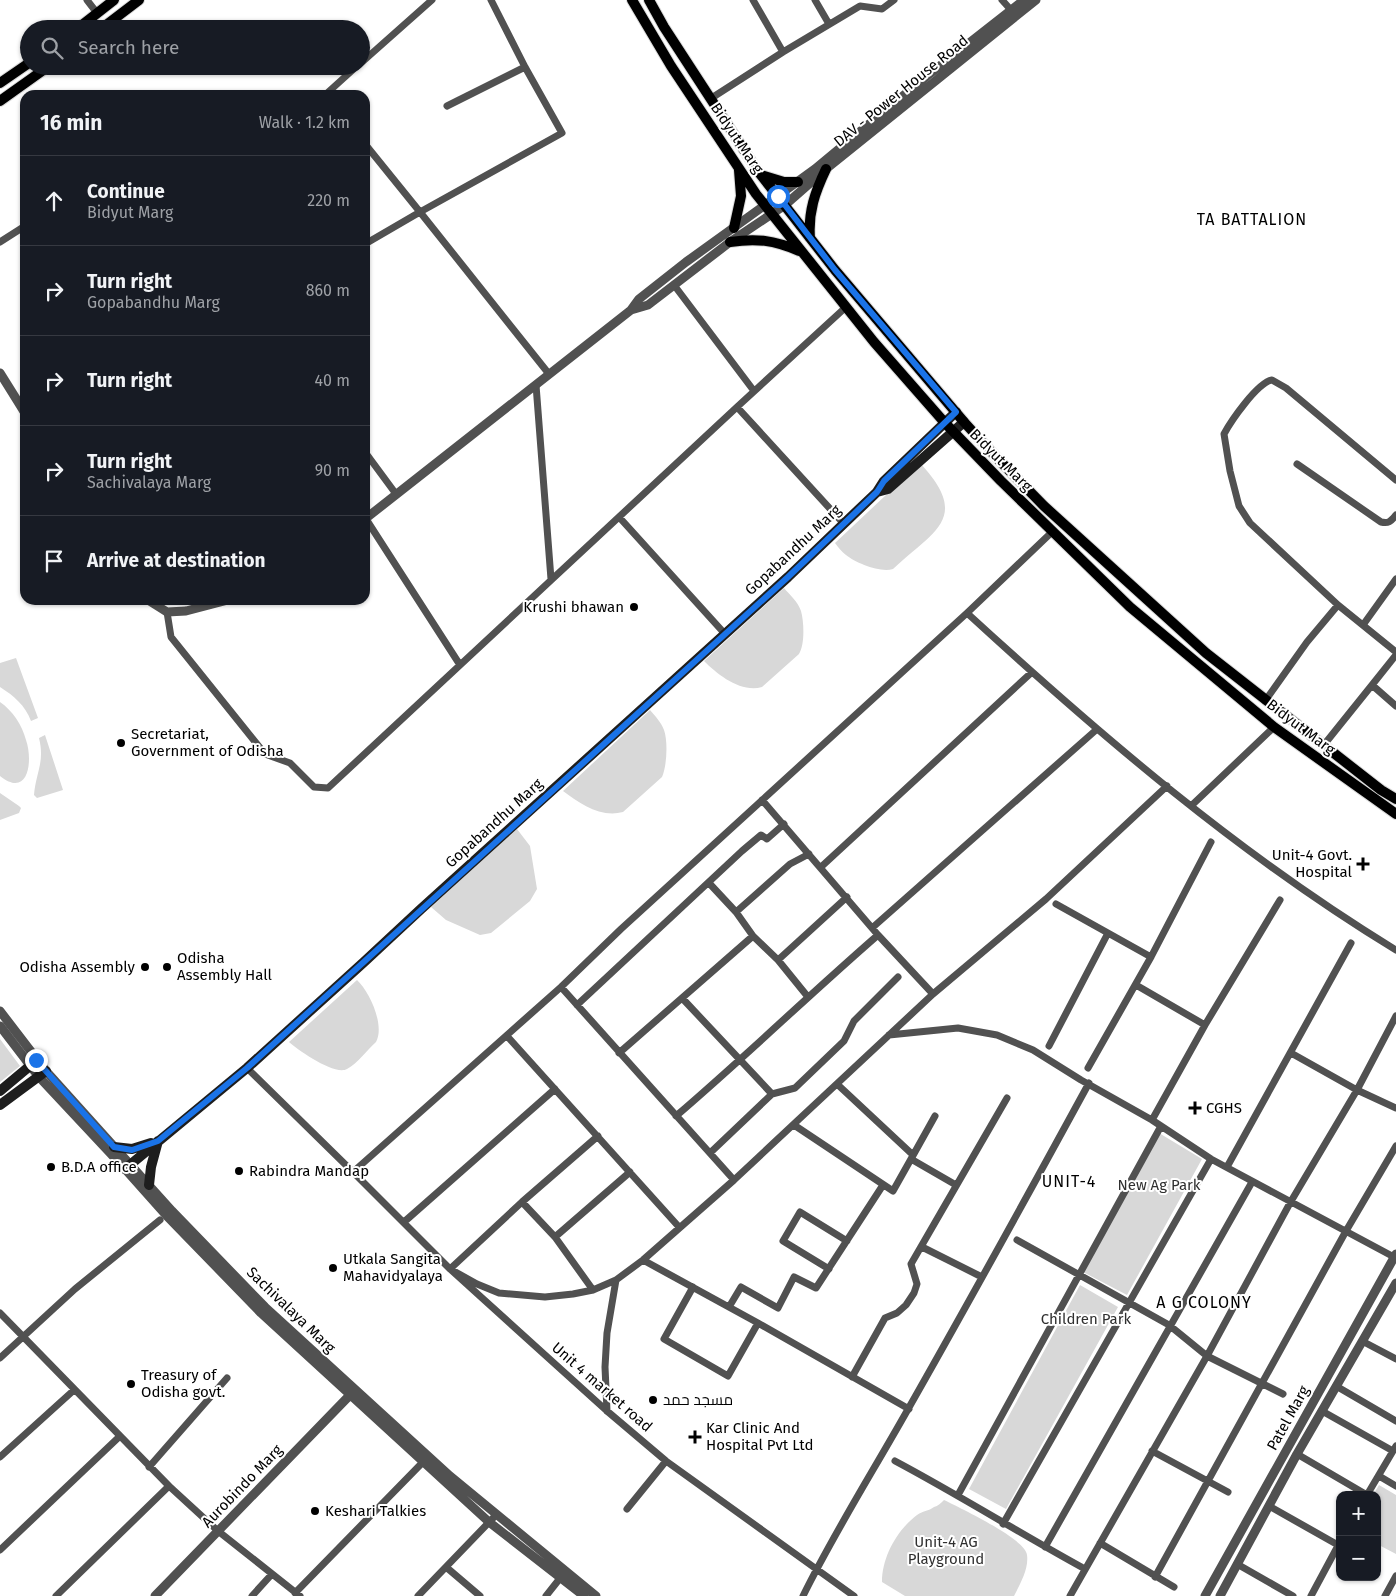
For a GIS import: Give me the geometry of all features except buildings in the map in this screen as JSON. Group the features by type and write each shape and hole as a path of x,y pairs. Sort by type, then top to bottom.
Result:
{"main road":[{"path":"89,20 114,0"},
{"path":"113,20 139,0"},
{"name":"Bidyut Marg","path":"632,0 671,66 739,169 769,210 874,342 952,432 1130,607 1274,727 1396,814"},
{"name":"Bidyut Marg","path":"652,1 710,99 760,175 810,238 964,422 1044,506 1206,653 1323,746 1381,790 1396,799"},
{"path":"0,83 20,69"},
{"path":"0,101 36,75"},
{"path":"734,228 741,196 739,169"},
{"path":"810,238 810,211 816,191 826,169"},
{"path":"760,175 784,182 798,182"},
{"path":"730,242 749,239 761,240 784,244 802,253"},
{"name":"Gopabandhu Marg","path":"128,1166 247,1068 725,634 844,524 877,492 884,481 956,412"},
{"name":"Gopabandhu Marg","path":"877,492 888,488 964,422"},
{"path":"1130,607 1141,595"},
{"path":"0,1091 33,1063"},
{"path":"0,1105 42,1074"},
{"path":"114,1147 132,1150 158,1141"},
{"path":"149,1185 151,1167 158,1141"}],"street":[{"path":"87,0 98,13"},
{"path":"370,55 432,0"},
{"path":"370,241 562,133 525,67 491,0"},
{"path":"753,0 783,52"},
{"path":"814,0 829,24"},
{"path":"710,99 829,24 858,3 882,9 894,0"},
{"path":"1002,0 1011,10"},
{"name":"DAV - Power House Road","path":"769,210 778,196 798,182 927,76 1024,0"},
{"name":"DAV - Power House Road","path":"769,210 785,205 826,169 1036,0"},
{"path":"447,106 525,67"},
{"path":"331,90 347,75"},
{"path":"370,150 549,374"},
{"path":"370,516 631,310 639,299 667,277 734,228 769,210"},
{"path":"631,310 648,305 769,210"},
{"path":"0,242 20,229"},
{"path":"667,277 668,284 674,286 754,391"},
{"path":"166,612 171,637 265,754 290,763 314,787 328,788 846,307"},
{"path":"0,372 20,405"},
{"path":"1323,746 1396,654 1338,604 1250,523 1242,513 1230,471 1224,434 1252,396 1266,382 1272,380 1286,388 1396,480"},
{"path":"536,384 551,579"},
{"path":"738,407 844,524"},
{"path":"370,459 396,494"},
{"path":"1297,464 1381,522 1389,522 1396,515"},
{"path":"619,517 725,634"},
{"path":"370,525 460,665"},
{"path":"353,1172 561,987 621,929 1052,532"},
{"path":"1364,625 1396,579"},
{"path":"1265,701 1307,642 1338,604"},
{"path":"156,605 166,612 207,605"},
{"path":"966,613 1096,730 1168,786 1220,831 1290,882 1396,950"},
{"path":"820,867 1032,673"},
{"path":"1372,685 1396,706"},
{"path":"1191,806 1274,727"},
{"path":"872,928 1096,730"},
{"path":"598,1136 522,1202 450,1269 477,1284 499,1293 545,1297 593,1290 616,1280 643,1260 734,1180 933,994 1046,899 1168,786"},
{"path":"762,800 878,935 933,994"},
{"path":"577,1005 761,835 767,839 784,824"},
{"path":"1088,1068 1152,957 1211,842"},
{"path":"736,912 790,864 810,854"},
{"path":"709,884 736,912 753,936 778,960 808,996"},
{"path":"778,960 847,897"},
{"path":"1152,1120 1280,900"},
{"path":"1056,904 1152,957"},
{"path":"1049,1046 1108,933"},
{"path":"676,1116 740,1061 808,996 878,935"},
{"path":"619,1053 753,936"},
{"path":"1227,1167 1351,943"},
{"path":"710,1153 772,1094 795,1088 844,1041 854,1021 898,977"},
{"path":"1136,985 1205,1026"},
{"path":"561,987 734,1180"},
{"path":"682,998 772,1094"},
{"name":"Sachivalaya Marg","path":"0,1011 33,1063"},
{"path":"1070,1596 1207,1356 1290,1202 1357,1090 1396,1016"},
{"name":"Sachivalaya Marg","path":"0,1026 128,1166 149,1185 265,1307 450,1476 493,1518 584,1596"},
{"path":"889,1035 958,1028 998,1035 1033,1050 1252,1182 1395,1255"},
{"path":"507,1036 679,1227"},
{"path":"1291,1053 1357,1090 1396,1108"},
{"name":"Unit 4 market road","path":"247,1068 450,1269 607,1411 666,1461 854,1596"},
{"name":"Sachivalaya Marg","path":"42,1074 114,1147 166,1215 261,1313 423,1462 596,1596"},
{"path":"803,1596 816,1569 982,1277 1088,1083"},
{"path":"837,1084 912,1157 956,1185"},
{"path":"404,1222 555,1089"},
{"path":"852,1377 885,1318 897,1313 911,1300 917,1284 912,1264 1007,1098"},
{"path":"794,1125 893,1191 935,1116"},
{"path":"958,1495 1161,1126"},
{"path":"1155,1577 1346,1231 1396,1146"},
{"path":"1003,1524 1211,1158"},
{"path":"554,1237 630,1172"},
{"path":"1044,1547 1252,1182"},
{"path":"729,1307 741,1286 778,1308 794,1277 816,1288 883,1185"},
{"path":"522,1202 554,1237 593,1290"},
{"path":"829,1269 783,1241 800,1212 847,1241"},
{"path":"0,1358 75,1290 160,1220"},
{"path":"1017,1240 1169,1325 1207,1356 1283,1394"},
{"path":"922,1247 982,1277"},
{"name":"Patel Marg","path":"1205,1596 1395,1255"},
{"path":"643,1260 908,1409"},
{"path":"607,1411 606,1350 616,1280"},
{"path":"693,1287 664,1339 728,1376 758,1323"},
{"name":"Patel Marg","path":"1220,1596 1297,1454 1395,1287"},
{"path":"0,1313 119,1437 169,1486 218,1531 298,1594 423,1462"},
{"path":"1362,1341 1396,1358"},
{"path":"149,1466 227,1378"},
{"path":"1336,1386 1396,1421"},
{"path":"0,1457 74,1390"},
{"name":"Aurobindo Marg","path":"155,1596 350,1394"},
{"path":"1322,1412 1394,1449 1370,1491"},
{"path":"0,1550 119,1437"},
{"path":"1152,1451 1228,1492"},
{"path":"1297,1454 1360,1491"},
{"path":"628,1509 666,1461"},
{"path":"894,1461 958,1495 1003,1524 1085,1569"},
{"path":"1379,1476 1396,1486"},
{"path":"56,1596 169,1486"},
{"path":"1270,1506 1336,1541"},
{"path":"418,1596 493,1518"},
{"path":"1100,1543 1174,1587"},
{"path":"1311,1596 1336,1549"},
{"path":"1237,1564 1293,1596"},
{"path":"446,1567 480,1596"},
{"path":"252,1596 272,1574"},
{"path":"1384,1596 1396,1576"},
{"path":"546,1596 561,1578"}],"green space":[{"path":"920,463 935,482 943,497 945,510 941,522 933,533 893,569 882,570 850,558 835,543"},
{"path":"784,588 801,611 803,633 799,654 762,687 754,688 738,685 730,681 704,661"},
{"path":"16,658 38,718 31,721 26,710 18,701 0,687 0,663"},
{"path":"0,702 13,714 24,734 28,748 29,757 26,774 23,780 17,783 10,782 0,776"},
{"path":"650,710 661,724 665,735 666,760 662,777 623,812 607,813 591,809 563,791"},
{"path":"45,735 63,790 37,798 34,795 41,761 39,738"},
{"path":"0,793 21,808 19,813 0,820"},
{"path":"517,829 530,846 537,889 530,901 491,933 480,935 446,920 431,907"},
{"path":"357,980 367,992 375,1010 379,1027 376,1042 355,1063 347,1069 334,1069 300,1051 289,1042"},
{"path":"0,1039 20,1066 0,1082"},
{"name":"New Ag Park","path":"1159,1133 1202,1159 1127,1295 1083,1272"},
{"name":"Children Park","path":"1080,1285 1118,1307 1006,1509 969,1489"},
{"path":"1379,1485 1396,1495 1396,1554 1381,1546 1381,1491 1375,1491"},
{"name":"Unit-4 AG Playground","path":"944,1500 1005,1533 1024,1548 1027,1555 1027,1566 1014,1596 905,1596 882,1582 888,1554 903,1528 917,1515 937,1506"}],"place":[{"name":"Krushi bhawan","path":"634,607"},
{"name":"Secretariat, Government of Odisha","path":"121,743"},
{"name":"Unit-4 Govt. Hospital","path":"1363,864"},
{"name":"Odisha Assembly","path":"145,967"},
{"name":"Odisha Assembly Hall","path":"167,967"},
{"name":"CGHS","path":"1195,1108"},
{"name":"B.D.A office","path":"51,1167"},
{"name":"Rabindra Mandap","path":"239,1171"},
{"name":"Utkala Sangita Mahavidyalaya","path":"333,1268"},
{"name":"Treasury of Odisha govt.","path":"131,1384"},
{"name":"مسجد حمد","path":"653,1400"},
{"name":"Kar Clinic And Hospital Pvt Ltd","path":"695,1437"},
{"name":"Keshari Talkies","path":"315,1511"}],"district":[{"name":"TA BATTALION","path":"1252,219"},
{"name":"UNIT-4","path":"1069,1181"},
{"name":"A G COLONY","path":"1204,1302"}],"route":[{"path":"36,1060 114,1147 132,1150 158,1141 247,1068 788,577 877,492 884,481 956,412 835,270 778,196"}]}
